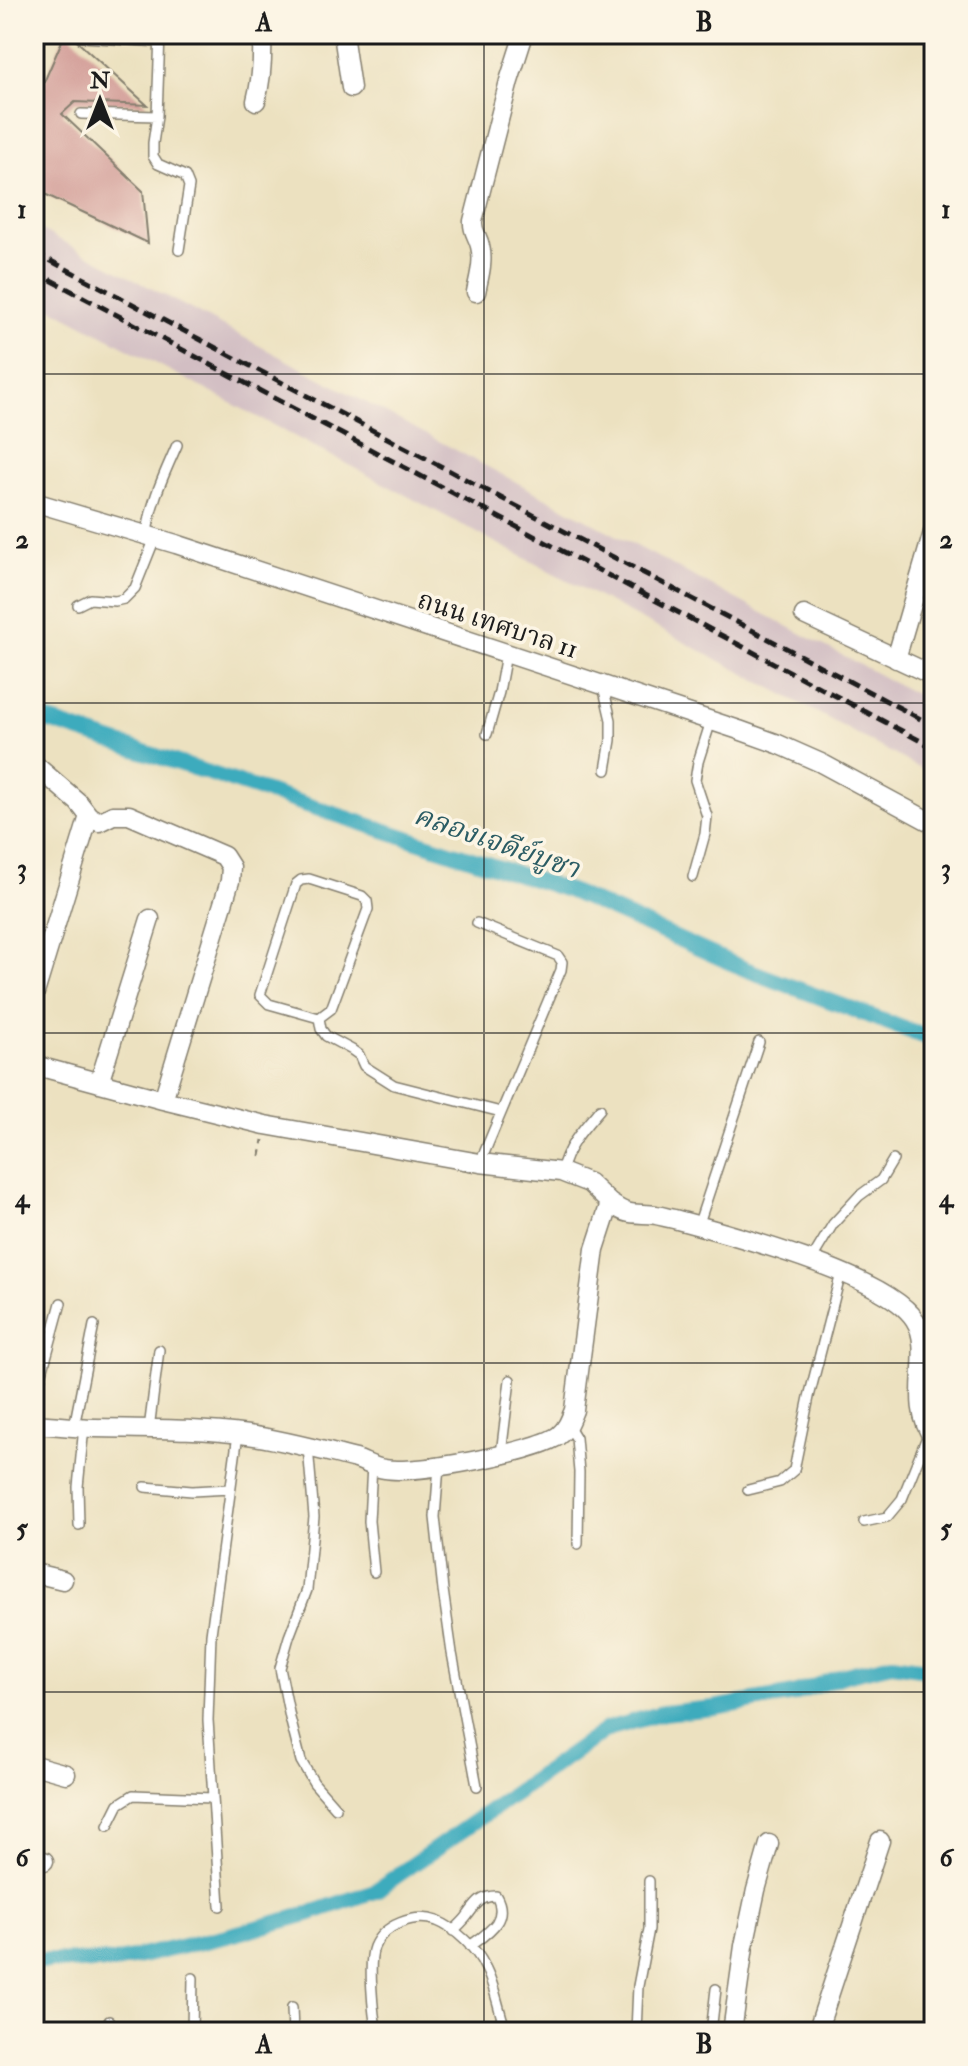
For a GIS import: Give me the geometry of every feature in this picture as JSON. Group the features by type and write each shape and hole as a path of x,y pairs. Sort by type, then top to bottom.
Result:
{"street":[{"path":"256,101 263,62 262,34"},
{"path":"343,34 351,88"},
{"path":"476,292 482,260 473,221 524,34"},
{"name":"ถนน เทศบาล 11","path":"34,502 151,537 778,744 821,763 934,824"},
{"path":"896,659 934,529"},
{"path":"804,615 934,676"},
{"path":"34,764 99,822 113,815 129,815 224,856 231,867 230,881 163,1100"},
{"path":"34,996 89,816"},
{"path":"99,1083 150,919"},
{"path":"34,1065 265,1125 480,1163 561,1172 589,1183 610,1203 625,1212 656,1215 742,1237 841,1273 903,1306 917,1322 922,1341 921,1404 931,1436"},
{"path":"34,1424 238,1434 308,1447 385,1469 479,1460 540,1444 557,1436 568,1425 574,1410 595,1249 610,1203"},
{"path":"34,1573 63,1580"},
{"path":"34,1765 66,1774"},
{"path":"812,2029 880,1841"},
{"path":"732,2032 744,1946 769,1844"}],"lane":[{"path":"34,67 40,34"},
{"path":"82,37 160,38 153,156 158,164 185,176 189,186 179,250"},
{"path":"81,114 157,116"},
{"path":"78,605 90,599 124,599 135,588 151,537 148,517 177,445"},
{"path":"487,734 506,654"},
{"path":"603,686 611,720 606,770"},
{"path":"693,877 707,816 695,780 711,721"},
{"path":"309,879 362,896 367,901 368,909 331,1009 319,1018 269,1004 260,995 296,884 309,879"},
{"path":"477,923 558,956 562,962 480,1163"},
{"path":"319,1018 326,1036 359,1055 364,1066 394,1085 501,1112"},
{"path":"698,1226 759,1042"},
{"path":"561,1172 567,1150 600,1109"},
{"path":"810,1262 833,1224 859,1196 881,1180 893,1160"},
{"path":"748,1490 780,1482 794,1470 841,1273"},
{"path":"34,1402 36,1384 61,1303"},
{"path":"79,1525 79,1427 94,1325"},
{"path":"149,1429 159,1350"},
{"path":"501,1454 510,1380"},
{"path":"568,1425 576,1438 579,1472 578,1544"},
{"path":"220,1906 208,1720 211,1634 238,1434"},
{"path":"864,1522 887,1517 902,1499 931,1436"},
{"path":"308,1447 314,1517 307,1590 280,1668 301,1761 314,1783 336,1808"},
{"path":"372,1465 369,1521 374,1572"},
{"path":"439,1466 435,1517 443,1590 477,1786"},
{"path":"145,1487 192,1491 230,1489"},
{"path":"108,1826 119,1804 133,1795 212,1798"},
{"path":"636,2032 638,1986 649,1929 649,1881"},
{"path":"453,1931 474,1904 488,1896 496,1896 500,1904 497,1924 470,1946"},
{"path":"377,2032 372,2012 372,1950 382,1933 397,1924 417,1919 436,1921 470,1946 486,1967 504,2025 511,2032"},
{"path":"192,2032 193,1978"},
{"path":"711,2032 716,1989"},
{"path":"292,2007 293,2032"},
{"path":"103,2032 109,2021"}],"shaded area":[{"path":"34,226 934,704 934,776 34,299"}],"building":[{"path":"65,34 69,34 147,105 75,102 62,114 143,191 148,243 34,189 34,105"}],"waterway":[{"name":"คลองเจดีย์บูชา","path":"34,716 570,891 745,969 934,1040"},
{"path":"34,1961 115,1962 308,1914 375,1891 607,1729 663,1713 794,1694 845,1675 892,1664 934,1670"}],"railway":[{"path":"34,252 934,726"},
{"path":"34,271 934,748"}]}
